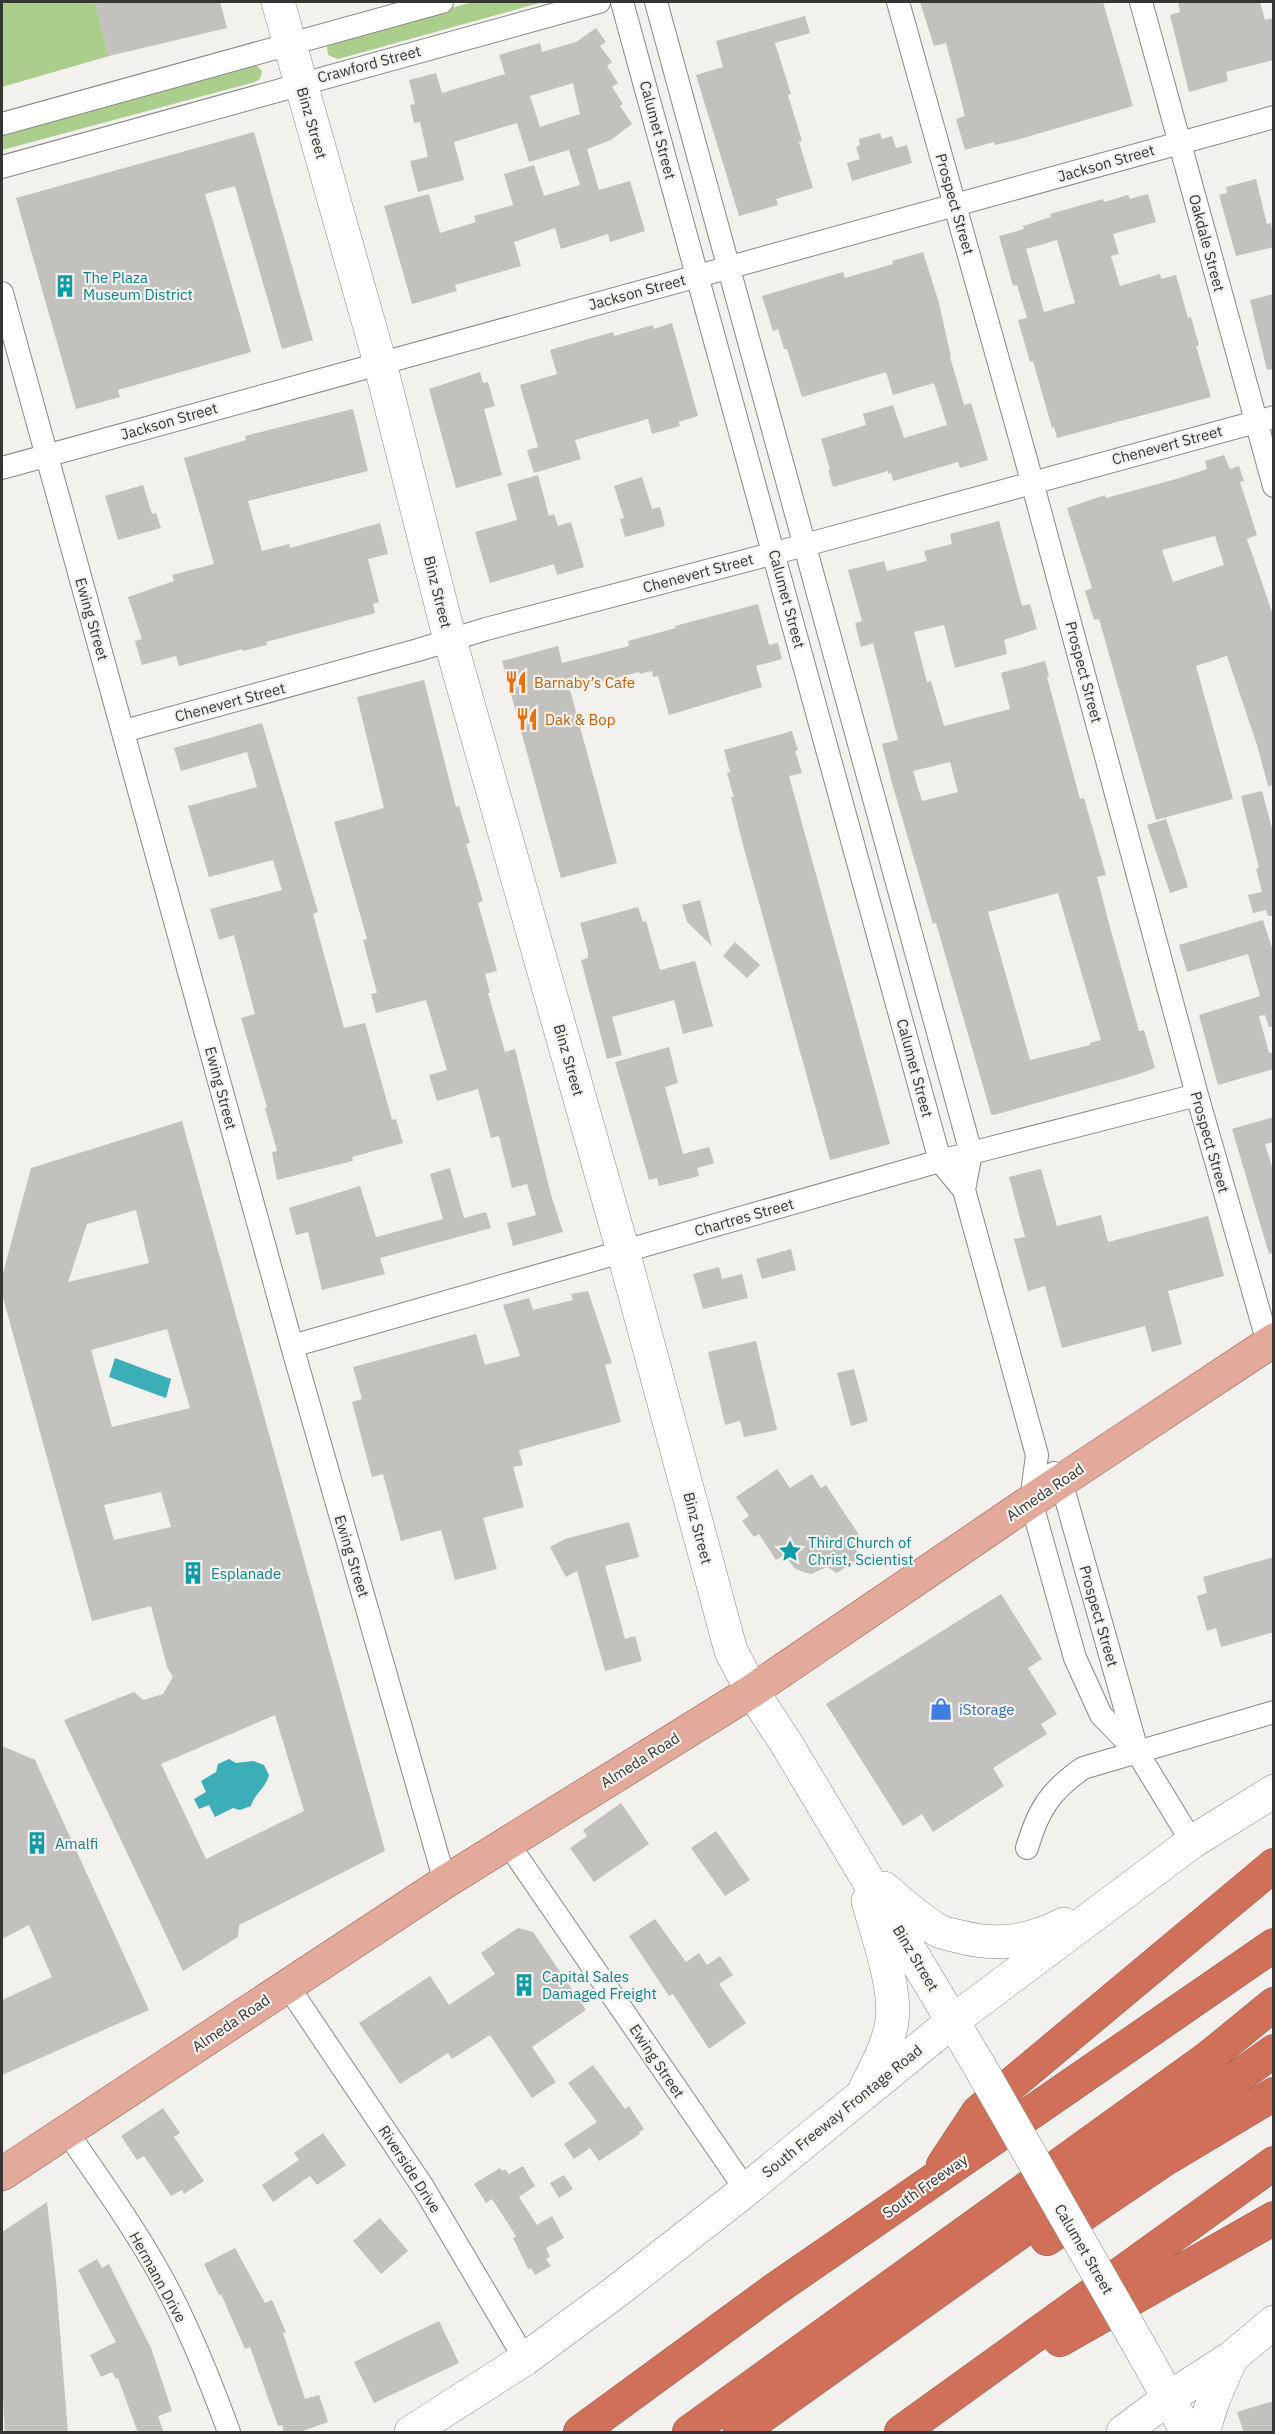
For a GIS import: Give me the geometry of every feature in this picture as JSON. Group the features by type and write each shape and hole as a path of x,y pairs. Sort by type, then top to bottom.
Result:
{"highway":[{"path":"932,2180 978,2112 1274,1865"},
{"name":"South Freeway","path":"580,2433 774,2290 1274,1945"},
{"path":"689,2433 1209,2058 1274,2004"},
{"path":"752,2423 1274,2051"},
{"path":"752,2423 851,2373 1164,2160 1274,2094"},
{"path":"905,2430 1274,2163"},
{"path":"905,2430 1274,2218"}],"main road":[{"name":"Binz Street","path":"278,2 380,363 450,640 623,1251 731,1651 752,1690 859,1862 980,2067"},
{"name":"Almeda Road","path":"2,2174 445,1881 752,1690 1271,1342"},
{"name":"South Freeway Frontage Road","path":"411,2433 525,2359 617,2291 746,2190 954,2020 1192,1842 1274,1791"},
{"path":"859,1862 902,1904 940,1932 982,1943 1011,1942 1042,1935 1112,1902"},
{"path":"859,1862 890,1987 892,2025 885,2049 862,2095"},
{"name":"Calumet Street","path":"980,2067 1170,2397 1187,2433"},
{"path":"1123,2433 1170,2397 1232,2357 1274,2322"},
{"path":"1203,2433 1214,2398 1232,2357"}],"street":[{"path":"2,124 290,42 442,2"},
{"name":"Crawford Street","path":"2,167 599,2"},
{"name":"Calumet Street","path":"622,2 940,1161 964,1190 1036,1455 1031,1501"},
{"name":"Calumet Street","path":"656,2 971,1153 964,1190"},
{"name":"Prospect Street","path":"898,2 1032,482 1197,1095 1271,1342"},
{"name":"Oakdale Street","path":"1141,2 1180,142 1265,419 1274,486"},
{"name":"Jackson Street","path":"2,468 1274,117"},
{"name":"Ewing Street","path":"2,293 45,456 124,731 292,1346 445,1881"},
{"name":"Chenevert Street","path":"124,731 486,629 805,545 1265,419"},
{"name":"Chartres Street","path":"292,1346 940,1161 1197,1095"},
{"name":"Calumet Street","path":"1036,1455 1061,1481"},
{"name":"Prospect Street","path":"1061,1481 1137,1752"},
{"name":"Prospect Street","path":"1031,1501 1075,1658 1101,1715 1137,1752 1192,1842"},
{"path":"1027,1848 1033,1827 1047,1799 1063,1782 1083,1768 1274,1712"},
{"name":"Ewing Street","path":"507,1842 746,2190"},
{"name":"Riverside Drive","path":"287,1985 423,2187 525,2359"},
{"name":"Hermann Drive","path":"67,2132 122,2211 162,2278 205,2367 229,2433"}],"green space":[{"path":"2,2 95,2 109,56 2,87"},
{"path":"473,2 543,2 338,59 328,55 327,46 333,40"},
{"path":"256,65 262,71 260,79 255,82 2,150 2,131"}],"water":[{"path":"115,1358 171,1379 166,1398 109,1377"},
{"path":"229,1759 236,1763 253,1761 264,1765 269,1775 251,1806 240,1810 233,1808 215,1817 209,1805 199,1809 194,1799 206,1792 201,1781 216,1772 218,1764"}],"building":[{"path":"95,2 220,2 227,28 109,56"},
{"path":"920,2 1103,2 1133,106 1020,139 995,145 994,142 965,150 956,119 965,116 946,43 934,46"},
{"path":"1178,2 1260,2 1265,20 1274,18 1274,60 1226,72 1228,81 1189,92 1170,15 1180,12"},
{"path":"805,16 810,33 775,43 791,94 788,95 802,141 799,142 813,188 776,199 778,205 739,216 696,75 723,67 716,41"},
{"path":"596,28 606,42 600,46 612,62 607,66 618,83 612,87 623,104 620,106 632,124 611,140 587,149 599,190 630,181 645,231 610,242 608,234 561,249 555,228 514,242 521,266 455,285 457,291 412,304 384,206 429,194 440,233 476,222 474,216 513,205 504,174 534,165 544,196 580,185 569,150 529,162 517,123 454,142 464,180 418,192 410,161 428,157 420,122 414,123 410,105 415,104 409,80 436,73 442,93 505,74 499,55 540,43 542,52 576,42","holes":["573,83 580,114 540,127 530,96"]},
{"path":"254,132 313,340 282,349 235,186 205,194 251,352 118,390 120,397 76,409 16,198"},
{"path":"880,133 882,139 892,136 896,148 907,145 912,163 852,181 847,163 860,159 856,147 860,145 859,139"},
{"path":"1256,179 1267,224 1271,223 1274,247 1236,256 1219,195 1227,193 1226,187"},
{"path":"1148,194 1156,222 1113,234 1119,254 1111,256 1120,286 1160,274 1161,279 1176,275 1188,318 1191,317 1199,345 1196,346 1211,397 1057,438 1033,361 1030,362 1018,320 1027,318 1017,285 1013,286 999,236 1024,229 1023,226 1051,217 1050,214 1103,199 1104,202 1128,195 1130,199","holes":["1057,240 1075,303 1044,312 1026,249"]},
{"path":"923,252 939,303 950,357 964,405 971,403 988,460 960,468 958,462 893,481 888,471 833,487 821,439 866,425 863,414 893,405 904,438 947,425 934,383 893,395 886,372 802,397 787,349 784,349 778,329 773,331 762,296 843,272 845,278 893,264 892,261"},
{"path":"1274,294 1274,369 1267,370 1250,300"},
{"path":"672,323 698,416 679,422 680,426 652,434 648,419 575,440 581,459 534,473 527,450 538,447 520,385 557,374 550,350 613,332 614,336 653,325 654,329"},
{"path":"480,372 483,383 488,382 495,406 484,409 502,475 456,488 429,389"},
{"path":"353,409 368,471 248,501 262,551 289,544 290,548 380,523 388,554 368,559 379,602 373,604 375,613 266,642 267,645 179,666 176,656 142,665 135,641 142,639 128,597 174,581 172,575 214,564 184,458 246,440 245,436"},
{"path":"1224,455 1230,469 1239,466 1244,481 1240,482 1257,535 1247,539 1274,618 1274,785 1268,786 1257,745 1227,656 1196,666 1233,799 1156,820 1099,619 1094,620 1085,591 1092,588 1067,508 1105,495 1106,498 1207,469 1205,461","holes":["1215,536 1224,565 1173,582 1162,550"]},
{"path":"538,475 549,516 554,514 558,526 571,522 584,567 557,575 554,564 490,583 475,532 517,520 507,484"},
{"path":"642,477 652,509 660,507 665,526 625,537 620,519 624,518 614,486"},
{"path":"143,485 152,514 156,513 161,528 118,540 105,496"},
{"path":"999,521 1022,606 1030,604 1037,629 1004,640 1007,654 955,668 944,625 914,632 927,682 931,681 944,726 1010,709 1001,673 1045,661 1049,676 1047,677 1080,799 1084,798 1106,875 1097,877 1108,920 1139,1031 1144,1030 1155,1068 994,1115 991,1114 936,923 933,924 892,783 882,744 898,740 873,643 861,647 855,623 862,621 848,570 884,561 887,571 927,561 924,551 952,544 950,534","holes":["950,762 958,792 922,801 913,771","1058,893 1101,1040 1090,1043 1090,1045 1030,1060 988,912"]},
{"path":"758,604 769,645 778,643 782,659 756,666 762,687 669,715 658,676 653,677 652,671 640,674 639,672 570,690 617,863 561,878 502,661 558,646 562,663 629,646 628,641"},
{"path":"424,680 456,807 459,806 470,843 466,844 483,901 478,903 497,971 485,974 490,993 488,993 505,1052 515,1049 551,1195 563,1232 513,1246 507,1223 536,1215 527,1184 512,1188 499,1136 491,1138 478,1089 437,1101 429,1075 447,1070 426,1000 376,1013 371,994 377,993 363,940 367,939 334,822 384,808 357,697"},
{"path":"262,723 318,912 313,914 344,1028 365,1023 392,1120 396,1119 403,1143 352,1157 353,1161 277,1180 272,1152 277,1151 265,1108 267,1107 241,1018 255,1014 234,935 219,940 210,909 282,890 273,860 209,877 188,806 257,787 247,752 181,771 174,748"},
{"path":"792,731 802,773 789,776 890,1144 830,1160 743,845 731,797 734,797 727,773 730,772 724,750"},
{"path":"1262,791 1274,836 1274,916 1268,916 1266,910 1253,913 1248,895 1262,892 1256,869 1259,868 1241,796"},
{"path":"1166,819 1188,887 1170,893 1147,825"},
{"path":"700,900 712,946 687,922 682,905"},
{"path":"638,907 643,922 646,921 660,970 695,961 713,1026 683,1034 674,1000 612,1017 622,1055 607,1059 581,960 588,958 588,952 580,923"},
{"path":"1263,920 1274,954 1274,1027 1269,1027 1265,1015 1259,1016 1269,1053 1274,1052 1274,1069 1218,1085 1199,1015 1260,996 1248,954 1187,972 1179,945"},
{"path":"735,942 760,965 747,978 723,956"},
{"path":"669,1047 678,1083 665,1087 683,1154 709,1147 714,1163 697,1168 699,1176 659,1186 657,1178 649,1180 615,1062"},
{"path":"1274,1117 1274,1142 1265,1144 1274,1174 1274,1253 1269,1254 1232,1129"},
{"name":"Esplanade","path":"182,1121 385,1851 239,1925 238,1937 183,1971 64,1720 134,1692 143,1700 163,1694 173,1677 167,1667 151,1606 92,1621 2,1294 2,1277 31,1168","holes":["136,1210 149,1263 68,1282 87,1224","167,1329 190,1408 112,1427 91,1350","161,1492 171,1527 114,1540 104,1505","275,1715 304,1811 206,1859 161,1764"]},
{"path":"450,1168 464,1218 486,1212 491,1228 380,1258 385,1274 322,1290 308,1232 296,1235 289,1208 360,1186 376,1237 443,1219 430,1174"},
{"path":"1041,1169 1057,1226 1101,1215 1108,1242 1208,1216 1224,1276 1168,1291 1182,1344 1152,1352 1145,1326 1062,1348 1045,1286 1028,1291 1014,1239 1025,1237 1009,1177"},
{"path":"791,1249 796,1270 762,1279 756,1259"},
{"path":"719,1267 722,1279 742,1274 748,1298 703,1309 693,1274"},
{"path":"588,1291 612,1363 605,1365 621,1422 519,1450 523,1465 513,1467 524,1507 483,1518 497,1569 455,1580 441,1530 401,1541 383,1474 372,1477 352,1402 362,1399 353,1367 476,1334 485,1365 520,1356 503,1305 529,1298 533,1310 573,1300 571,1294"},
{"path":"756,1341 777,1430 744,1437 740,1421 725,1425 708,1352"},
{"path":"854,1369 868,1421 851,1426 837,1373"},
{"path":"777,1469 790,1488 812,1474 821,1488 826,1485 863,1541 854,1547 861,1557 837,1573 827,1567 811,1574 794,1568 785,1555 776,1560 759,1534 754,1537 742,1521 749,1516 736,1497"},
{"path":"629,1522 639,1557 605,1566 625,1639 635,1636 642,1661 605,1671 577,1571 566,1577 550,1547 565,1539"},
{"path":"1274,1557 1274,1632 1221,1647 1216,1628 1207,1631 1197,1596 1207,1593 1203,1577"},
{"name":"iStorage","path":"1001,1594 1042,1659 1028,1668 1057,1714 1041,1724 1047,1734 993,1768 1004,1786 933,1832 922,1814 903,1826 826,1704"},
{"name":"Amalfi","path":"2,1746 35,1760 149,2010 2,2075 2,2000 52,1977 29,1925 2,1939"},
{"path":"621,1803 649,1844 594,1882 570,1848 587,1836 583,1830"},
{"path":"716,1831 750,1880 725,1896 691,1848"},
{"path":"655,1919 686,1962 699,1953 707,1965 720,1956 733,1975 719,1984 746,2023 709,2049 673,1994 669,1996 629,1936"},
{"path":"518,1928 533,1932 586,2010 532,2047 556,2082 532,2098 490,2035 452,2059 448,2053 400,2084 359,2023 430,1976 449,2005 495,1974 481,1953"},
{"path":"593,2065 625,2109 629,2106 644,2129 599,2161 590,2148 574,2159 564,2144 597,2122 568,2083"},
{"path":"163,2108 180,2133 174,2137 204,2181 184,2194 182,2190 171,2196 144,2156 137,2160 121,2136"},
{"path":"323,2133 346,2165 317,2185 310,2176 273,2202 262,2185 299,2160 294,2153"},
{"path":"523,2166 535,2186 519,2197 537,2225 552,2216 564,2238 546,2248 550,2257 546,2259 551,2266 535,2275 531,2268 528,2269 513,2238 516,2236 492,2199 486,2203 474,2184 500,2168 502,2171 505,2169 509,2174"},
{"path":"564,2175 573,2189 559,2198 550,2183"},
{"path":"47,2202 56,2281 68,2433 5,2433 2,2386 2,2232"},
{"path":"380,2218 408,2251 381,2274 353,2241"},
{"path":"235,2248 265,2303 272,2300 286,2332 283,2333 305,2399 319,2395 328,2422 297,2433 284,2433 282,2425 278,2426 250,2347 245,2349 221,2294 219,2295 204,2264"},
{"path":"97,2259 102,2268 109,2264 151,2348 172,2411 158,2416 164,2433 138,2433 118,2378 116,2379 112,2372 101,2377 90,2355 116,2342 78,2270"},
{"path":"439,2321 459,2363 374,2403 354,2362"},
{"path":"1274,2401 1274,2433 1244,2433 1237,2412"}],"place":[{"name":"The Plaza Museum District","path":"65,286"},
{"name":"Barnaby’s Cafe","path":"516,682"},
{"name":"Dak & Bop","path":"527,719"},
{"name":"Third Church of Christ, Scientist","path":"790,1551"},
{"name":"Esplanade","path":"193,1573"},
{"name":"iStorage","path":"941,1709"},
{"name":"Amalfi","path":"37,1843"},
{"name":"Capital Sales Damaged Freight","path":"524,1985"}]}
